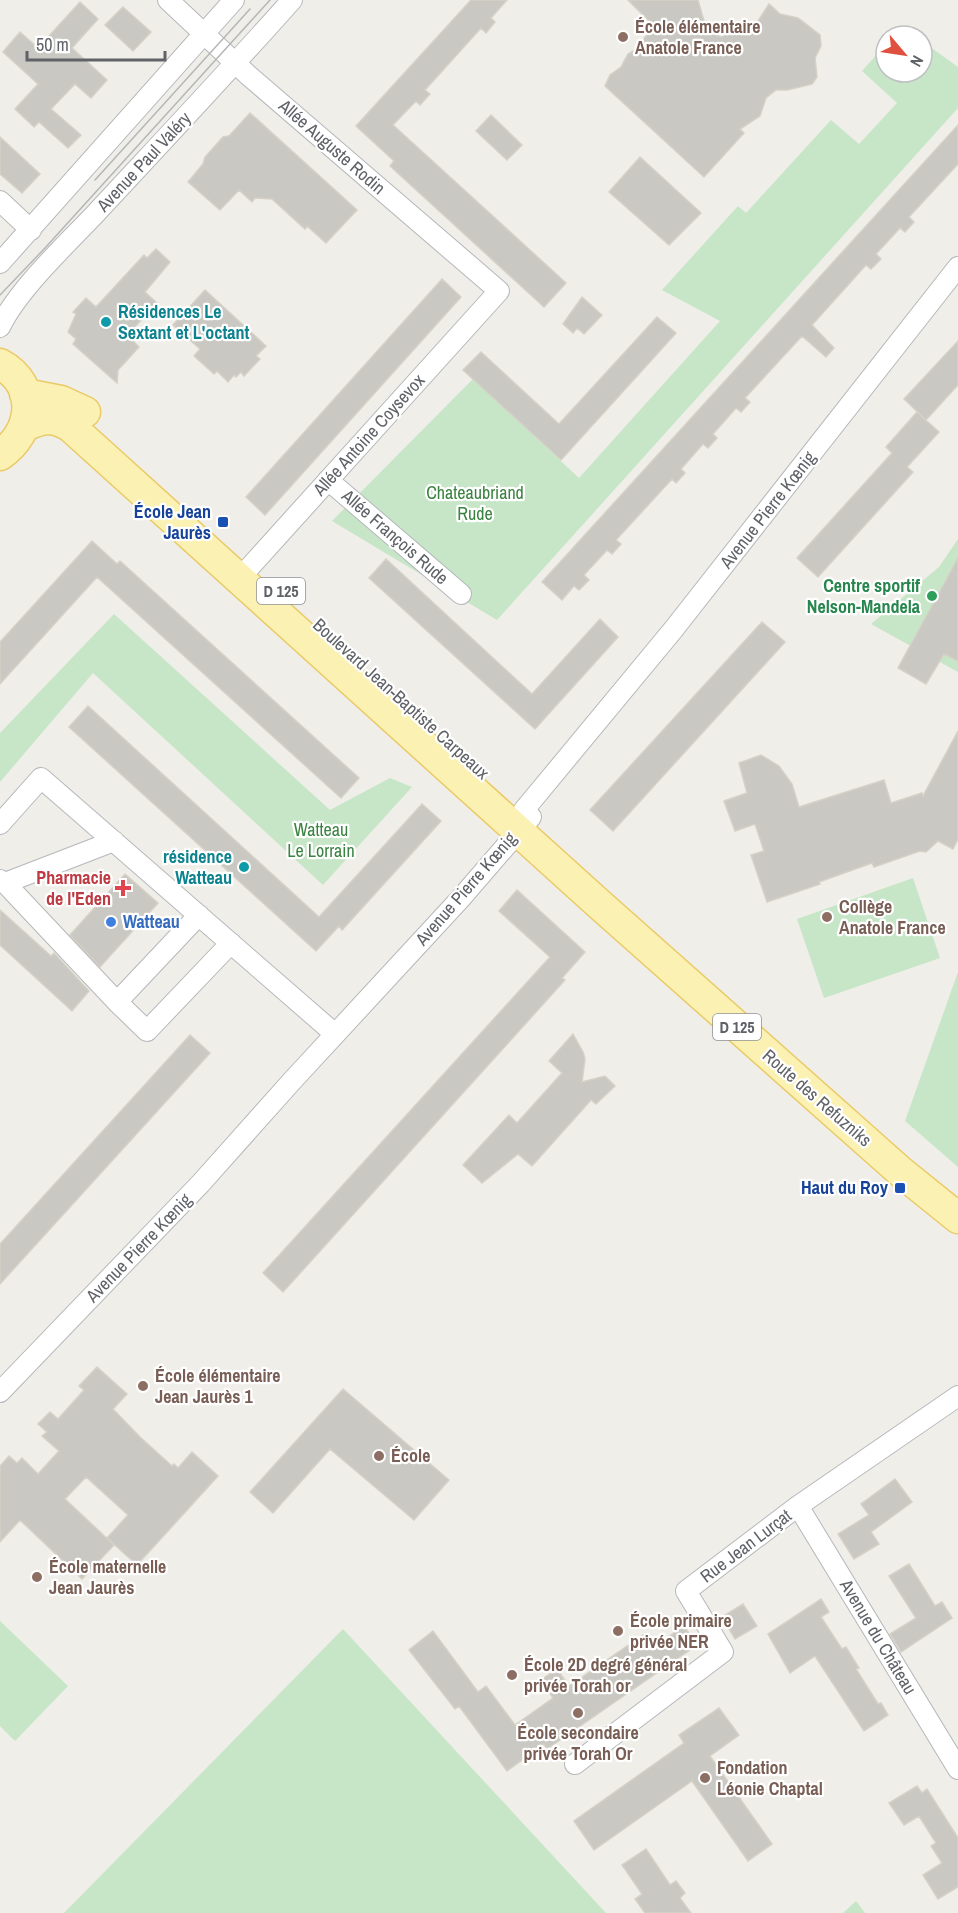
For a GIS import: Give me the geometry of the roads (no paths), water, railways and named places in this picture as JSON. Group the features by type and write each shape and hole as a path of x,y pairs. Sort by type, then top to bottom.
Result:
{"main road":[{"path":"0,364 14,374 21,383 28,415 21,435 11,448 0,455"},
{"name":"Boulevard Jean-Baptiste Carpeaux","path":"25,394 61,401 84,411 245,572"},
{"name":"Boulevard Jean-Baptiste Carpeaux","path":"25,426 37,421 55,419 71,427 245,572 521,821"},
{"name":"Route des Refuzniks","path":"521,821 907,1155 958,1196"},
{"name":"Route des Refuzniks","path":"521,821 831,1111 924,1192 958,1218"}],"street":[{"name":"Allée Auguste Rodin","path":"168,0 236,63 500,291"},
{"path":"0,263 234,0"},
{"name":"Avenue Paul Valéry","path":"0,327 7,312 42,270 292,0"},
{"path":"0,201 31,230"},
{"name":"Avenue Pierre Kœnig","path":"0,1392 172,1214 461,898 958,267"},
{"name":"Allée Antoine Coysevox","path":"245,572 500,291"},
{"name":"Allée François Rude","path":"328,480 461,594"},
{"path":"0,824 41,778 336,1034"},
{"path":"114,841 3,882 147,1031 231,943"},
{"path":"117,1002 199,915"},
{"name":"Rue Jean Lurçat","path":"575,1764 723,1652 686,1592 798,1506 958,1396"},
{"name":"Avenue du Château","path":"798,1506 958,1768"}],"tram line":[{"path":"0,295 270,0"},
{"path":"95,180 250,9"}],"place":[{"name":"École élémentaire Anatole France","path":"623,37"},
{"name":"Résidences Le Sextant et L'octant","path":"106,322"},
{"name":"École Jean Jaurès","path":"223,522"},
{"name":"Centre sportif Nelson-Mandela","path":"932,596"},
{"name":"résidence Watteau","path":"244,867"},
{"name":"Pharmacie de l'Eden","path":"123,888"},
{"name":"Collège Anatole France","path":"827,917"},
{"name":"Watteau","path":"111,922"},
{"name":"Haut du Roy","path":"900,1188"},
{"name":"École élémentaire Jean Jaurès 1","path":"143,1386"},
{"name":"École","path":"379,1456"},
{"name":"École maternelle Jean Jaurès","path":"37,1577"},
{"name":"École primaire privée NER","path":"618,1631"},
{"name":"École 2D degré général privée Torah or","path":"512,1675"},
{"name":"École secondaire privée Torah Or","path":"578,1713"},
{"name":"Fondation Léonie Chaptal","path":"705,1778"}],"park label":[{"name":"Chateaubriand Rude","path":"475,503"},
{"name":"Watteau Le Lorrain","path":"321,840"}]}
